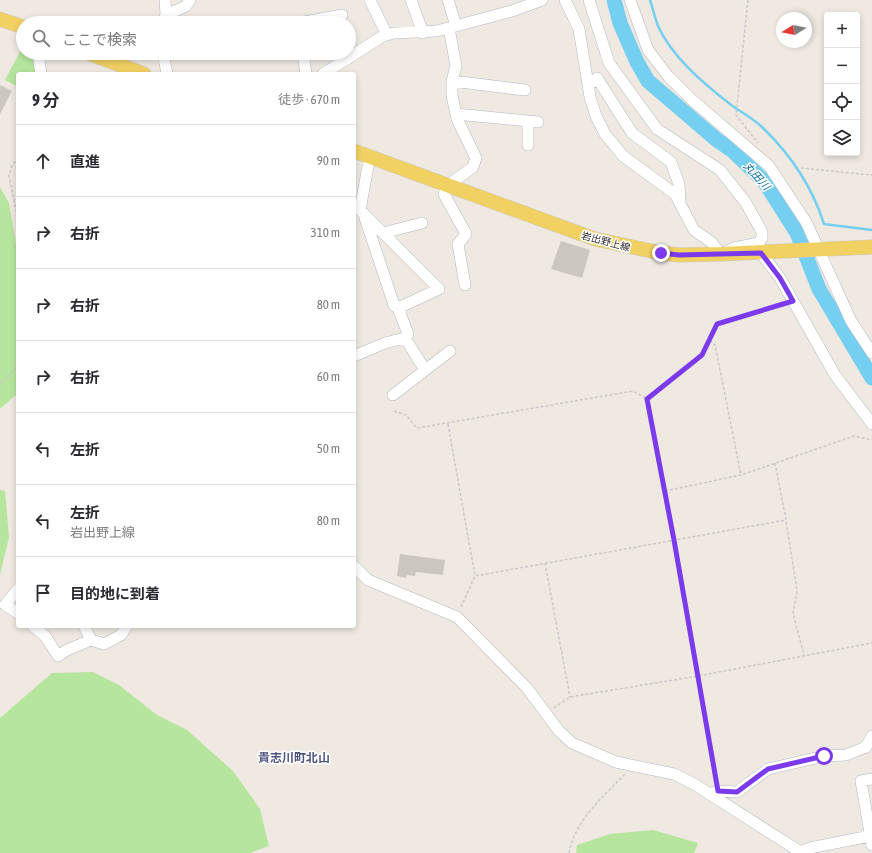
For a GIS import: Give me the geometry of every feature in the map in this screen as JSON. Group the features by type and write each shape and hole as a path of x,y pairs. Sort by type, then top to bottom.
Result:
{"main road":[{"path":"0,19 16,25"},
{"path":"107,60 139,72"},
{"name":"岩出野上線","path":"356,152 595,239 661,253 679,255 765,253 872,247"}],"street":[{"path":"165,0 165,16"},
{"path":"170,16 186,6 190,0"},
{"path":"370,0 387,35"},
{"path":"411,0 423,33"},
{"path":"448,0 456,66 452,81 452,96 456,114 476,158 473,168 447,186 444,194 466,234 458,244 465,285"},
{"path":"356,53 382,36 423,33 452,27 512,11 542,0"},
{"path":"565,0 579,29 588,86 596,116 604,134 623,156 675,194 694,230 711,242 721,254 734,248 759,243 762,238 762,232 746,203 720,170 657,129 609,63 589,0"},
{"path":"630,0 648,50 668,76 691,99 769,166 806,222 851,321 872,353"},
{"path":"337,16 342,15"},
{"path":"39,60 41,72"},
{"path":"164,60 167,72"},
{"path":"304,60 306,72"},
{"path":"327,72 345,60"},
{"path":"588,86 597,78 632,133 671,162 679,184 681,204"},
{"path":"452,81 525,90"},
{"path":"456,114 533,122 528,145"},
{"path":"372,158 368,166 360,210 439,289 398,308"},
{"path":"356,355 385,343 405,338 408,334 398,308 394,305 364,215"},
{"path":"382,233 422,223"},
{"path":"765,253 835,375 872,424"},
{"path":"405,338 425,370"},
{"path":"394,395 450,351"},
{"path":"356,568 368,580 457,616 527,688 559,731 572,743 616,762 674,774 714,792 801,852 810,848 871,840 861,781 872,779"},
{"path":"16,592 6,605 16,612"},
{"path":"35,628 45,636 58,656 67,650 91,640 104,644 112,641 122,636 126,628"},
{"path":"85,628 91,640"},
{"path":"714,792 737,792 768,769 824,756 846,755 866,747 872,736"}],"path":[{"path":"748,0 736,115 758,143"},
{"path":"16,160 11,168 9,176 16,210"},
{"path":"801,168 872,175"},
{"path":"647,399 702,355 717,324 793,301"},
{"path":"710,339 715,345 741,475"},
{"path":"0,383 9,377 16,368"},
{"path":"394,411 406,415 417,428 448,424 633,391 647,399 698,676 714,792"},
{"path":"448,424 475,576 457,616"},
{"path":"665,491 741,475 854,436 872,440"},
{"path":"775,462 797,591 793,613 804,655"},
{"path":"475,576 786,520"},
{"path":"545,563 570,697"},
{"path":"546,714 570,697 698,676 872,643"},
{"path":"569,853 575,835 588,813 633,766"}],"green space":[{"path":"16,59 35,60 36,72 16,72 16,86 5,80"},
{"path":"0,187 9,203 16,244 16,395 0,409"},
{"path":"0,490 5,491 9,537 0,575"},
{"path":"93,672 119,685 157,715 187,730 233,771 260,809 269,846 250,853 0,853 0,718 52,673"},
{"path":"653,830 698,843 694,853 576,853 577,845 610,834"}],"building":[{"path":"0,85 12,91 0,114"},
{"path":"561,241 590,250 582,278 551,269"},
{"path":"400,554 445,560 443,575 416,572 415,576 407,575 406,578 397,576"}],"waterway":[{"name":"丸田川","path":"614,0 620,23 637,62 648,81 717,140 733,151 764,181 797,233 819,289 872,378"},
{"path":"650,0 658,26 680,59 710,88 758,124 782,148 799,171 813,197 824,224 872,230"}],"district":[{"name":"貴志川町北山","path":"294,758"}],"route":[{"path":"661,253 679,255 761,253 780,278 793,301 717,324 702,355 647,399 674,540 718,791 737,792 768,769 824,756"}]}
